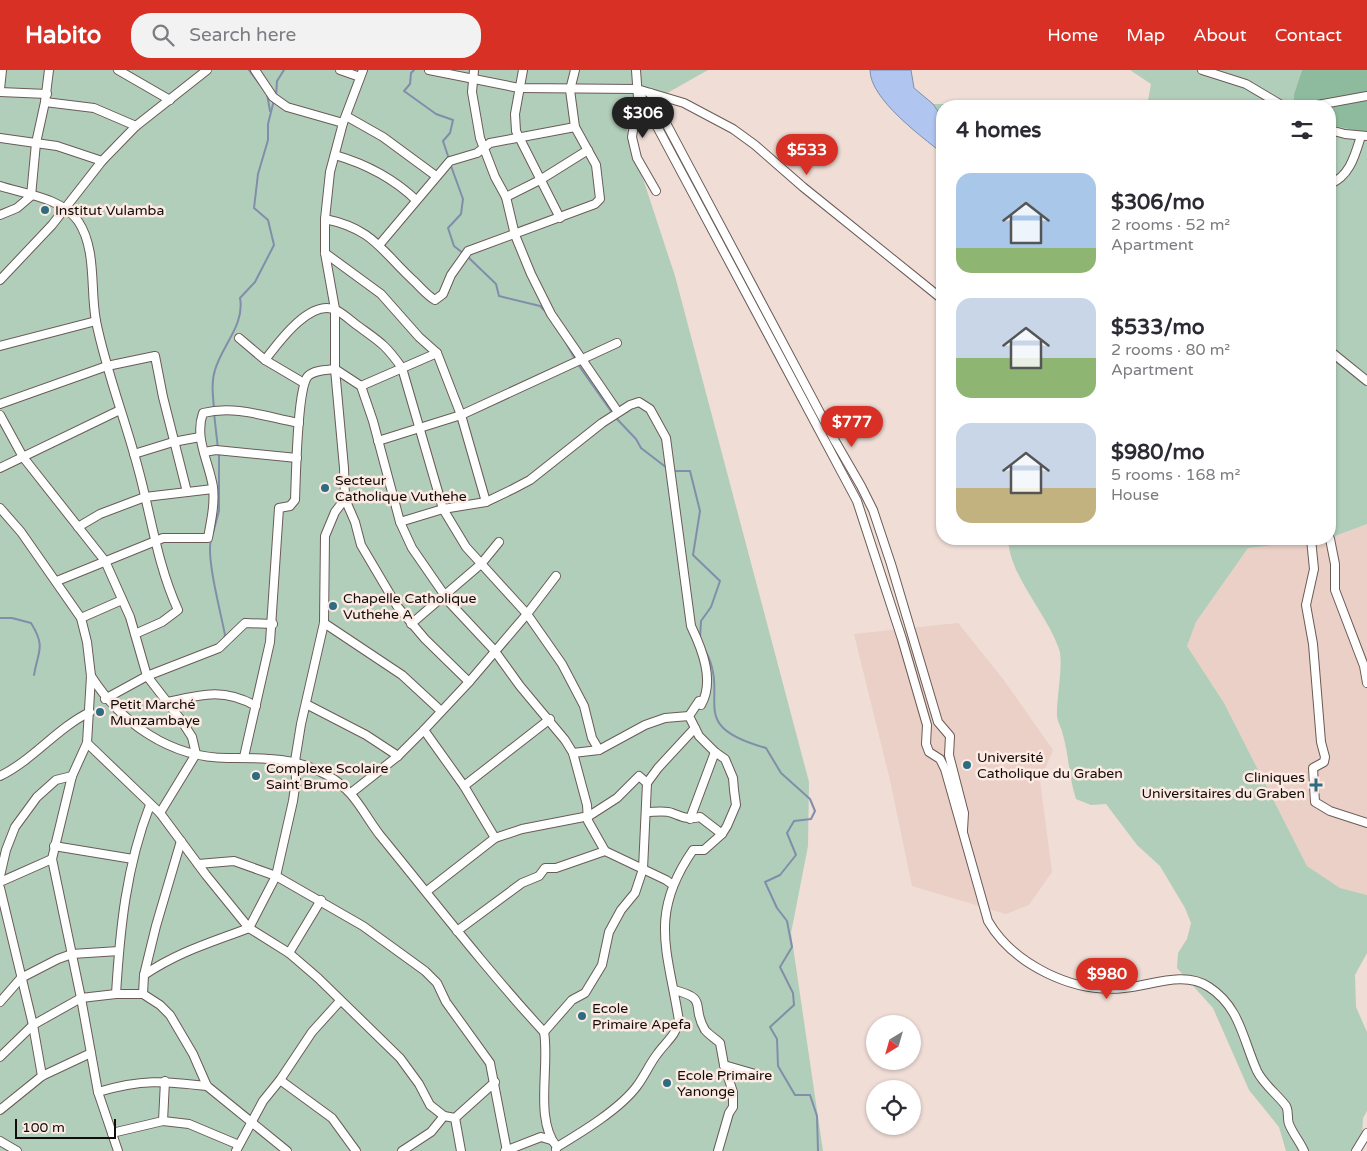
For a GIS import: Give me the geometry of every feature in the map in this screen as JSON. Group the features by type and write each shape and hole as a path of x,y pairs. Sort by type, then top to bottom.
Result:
{"street":[{"path":"0,88 2,70"},
{"path":"0,215 17,208 31,196 36,143 46,98 48,70"},
{"path":"118,70 170,100"},
{"path":"255,70 275,99 287,107 344,120 383,137 436,176"},
{"path":"340,70 361,73 344,120 330,172 325,219 325,253 335,309 334,369 344,468 345,499 355,522 361,545 397,606 411,624 469,682"},
{"path":"429,70 519,88 570,90 637,89 684,103 733,129 755,144 803,187 936,294"},
{"path":"474,70 472,80 474,112 484,149 495,178 506,197 515,235 542,299 579,362 615,414"},
{"path":"524,70 515,114 516,131 560,218"},
{"path":"325,219 352,227 380,244 396,265 435,300 443,294 451,275 465,256 595,204 600,199 596,165 575,128 570,90 575,70"},
{"path":"636,70 638,98 632,128 634,148 656,191"},
{"path":"1202,70 1246,84 1273,100"},
{"path":"0,280 27,253 102,161 136,126 170,100 201,71"},
{"path":"637,89 857,501 902,639 927,725 926,744 929,752 940,758 945,769 956,812 964,830 988,920 1006,946 1026,963 1052,976 1096,987 1121,989 1172,980 1198,982 1208,986 1235,1013 1257,1072 1287,1108 1290,1125 1304,1151"},
{"path":"0,92 46,98 94,108 136,126"},
{"path":"650,93 872,510 913,631 938,722 950,736 949,755 964,813 964,830"},
{"path":"1336,102 1367,96"},
{"path":"380,244 450,161 484,149 490,143 575,128"},
{"path":"1336,131 1364,136 1351,164 1343,175 1336,180"},
{"path":"0,138 72,149 102,161"},
{"path":"506,197 540,180 588,150"},
{"path":"335,155 367,166 401,186 416,200"},
{"path":"0,186 64,208 78,221 83,233 89,255 96,321 107,366 146,497 154,542 164,579 178,610 162,622 136,634"},
{"path":"325,253 381,294 419,337 437,353 461,415 486,502"},
{"path":"265,360 283,336 308,313 319,309 335,309 381,341 402,368 443,509 466,547 527,614 562,664 584,706 592,738 599,750"},
{"path":"0,346 96,321"},
{"path":"239,338 265,360 304,383"},
{"path":"378,442 461,415 579,362 617,342"},
{"path":"361,386 437,353"},
{"path":"0,404 107,366 155,356 173,442 187,492"},
{"path":"1336,356 1367,381"},
{"path":"244,757 273,624 279,508 290,506 295,500 299,423 304,383 309,375 317,371 334,369 361,386 400,522 423,566 445,596 494,650 520,686 550,719 573,753 589,816 588,820 605,851 673,885"},
{"path":"400,522 443,509 486,502 530,480 630,404 639,402 650,409 666,438 690,616 692,626 703,652 706,679 704,698 701,705 699,701 689,716"},
{"path":"0,468 120,410"},
{"path":"57,581 163,538 208,538 214,503 213,489 200,437 203,413 222,410 242,410 299,423"},
{"path":"0,415 23,457 105,561 136,634 147,676 168,702 192,738 196,754 160,813"},
{"path":"134,454 173,442 200,437"},
{"path":"204,452 225,451 297,458"},
{"path":"78,527 100,514 146,497 213,489"},
{"path":"144,974 169,958 249,928 276,876 295,791 294,761 324,624 323,559 325,536 335,512 345,499"},
{"path":"0,508 21,532 57,581 81,618 87,642 91,676 87,744 72,776 52,859 81,998 98,1092 118,1151"},
{"path":"411,624 481,564 499,542"},
{"path":"1312,545 1314,569 1306,605 1313,644 1321,742 1325,757 1324,762 1313,768 1315,802 1330,811 1367,823"},
{"path":"1331,545 1335,564 1335,590 1364,666 1367,683"},
{"path":"351,793 398,756 424,730 469,682 494,650 527,614 556,576"},
{"path":"81,618 122,600"},
{"path":"106,699 147,676 219,648 245,623 273,624"},
{"path":"324,624 402,675 441,711"},
{"path":"91,676 106,699 152,738 196,754 226,758 244,757 294,761 327,775 351,793 378,833 427,891 457,931 544,1032 547,1054 544,1109 551,1140 556,1149 584,1132 623,1100 637,1086 653,1059 678,1029 679,1021 674,990 663,937 664,922 673,885 693,850 704,850 722,834 736,805 733,778 725,759 715,752 695,728 689,716"},
{"path":"168,702 218,692 240,696 256,706"},
{"path":"306,704 366,735 398,756"},
{"path":"0,776 27,760 76,719 90,712"},
{"path":"573,753 599,750 644,725 665,718 689,716"},
{"path":"464,786 550,719"},
{"path":"927,725 938,722"},
{"path":"544,1032 572,1000 585,993 596,979 603,964 609,932 621,910 635,893 643,869 647,783 658,768 695,728"},
{"path":"424,730 464,786 495,838"},
{"path":"87,744 160,813 249,928 289,953 318,978 340,1002 400,1058 430,1105 444,1116 455,1118"},
{"path":"690,819 715,752"},
{"path":"940,758 949,755"},
{"path":"0,876 6,850 15,827 37,797 56,780 72,776"},
{"path":"427,891 495,838 522,829 589,816 617,798 639,776 647,783"},
{"path":"116,994 126,888 132,859 150,805"},
{"path":"647,812 671,812 678,817 690,819 700,817 722,834"},
{"path":"143,994 144,974 169,877 181,841"},
{"path":"54,846 132,859"},
{"path":"457,931 522,883 539,876 545,868 556,868 605,851"},
{"path":"0,882 52,859"},
{"path":"198,864 234,861 276,876 321,900 386,942 437,983 446,1002 486,1055 495,1082 507,1151 540,1137 551,1140"},
{"path":"0,888 33,1025 42,1076"},
{"path":"289,953 321,900"},
{"path":"0,1002 21,978 72,954 119,950"},
{"path":"674,990 691,994 697,1001 698,1013 706,1030 720,1043 724,1065 733,1092 734,1107 729,1113 718,1151"},
{"path":"0,1057 33,1025 81,998 116,994 143,994 160,1005 170,1015 194,1054 207,1086 287,1151"},
{"path":"112,1133 163,1121 189,1124 237,1148 263,1100 280,1080 312,1032 340,1002"},
{"path":"0,1110 42,1076 91,1053"},
{"path":"724,1065 762,1076"},
{"path":"280,1080 332,1118 356,1151"},
{"path":"98,1092 129,1083 165,1081 207,1086"},
{"path":"163,1121 165,1081"},
{"path":"455,1118 495,1082"},
{"path":"406,1150 431,1132 444,1116"},
{"path":"455,1118 462,1151"},
{"path":"1356,1151 1367,1133"},
{"path":"0,1141 17,1151"}],"shaded area":[{"name":"Cliniques Universitaires du Graben","path":"1367,524 1367,895 1340,888 1307,866 1224,703 1187,646 1196,622 1248,548 1277,545 1336,545 1336,536"},
{"name":"Université Catholique du Graben","path":"958,623 1003,679 1053,750 1040,781 1052,872 1029,905 1006,914 912,886 890,780 854,634"}],"green space":[{"path":"0,70 708,70 623,118 675,276 809,782 808,846 791,933 823,1151 0,1151"},
{"path":"1130,70 1302,70 1294,94 1294,100 1148,100 1151,84"},
{"path":"1302,70 1367,70 1367,133 1336,126 1336,100 1294,100 1294,94"},
{"path":"1336,126 1367,133 1367,524 1336,536"},
{"path":"1009,545 1275,545 1248,548 1196,622 1187,646 1224,703 1307,866 1340,888 1367,895 1367,953 1355,975 1356,1007 1367,1032 1367,1111 1363,1118 1361,1151 1286,1151 1279,1127 1249,1090 1213,1008 1177,968 1178,953 1187,939 1191,923 1185,908 1160,866 1137,845 1106,804 1091,805 1076,799 1065,743 1057,717 1061,663 1059,649 1022,581 1010,553"}],"water":[{"path":"870,70 911,70 914,88 936,108 936,148 887,105 872,81"}],"waterway":[{"path":"249,70 267,94 270,111"},
{"path":"276,96 277,81 284,70"},
{"path":"414,70 411,73 410,84 404,91 436,114 453,120 450,133 443,141 449,159"},
{"path":"214,409 213,379 218,361 236,326 241,308 240,298 255,282 274,245 268,220 254,208 258,174 268,140 268,124 274,100"},
{"path":"451,166 463,199 461,214 448,228 454,246 464,254"},
{"path":"468,257 496,284 499,296 540,306 546,312"},
{"path":"565,341 575,359"},
{"path":"577,363 613,414"},
{"path":"214,413 218,449"},
{"path":"616,418 636,439 641,448 667,468"},
{"path":"213,533 219,511 219,453"},
{"path":"674,471 690,471 700,511 693,555 720,581 711,607 701,621 700,639"},
{"path":"211,540 211,559 225,635 223,641"},
{"path":"0,618 12,618 31,623 36,631 40,649 34,675"},
{"path":"705,650 712,667 714,709 717,720 725,730 741,739 766,748 781,773 810,799 815,811 811,819 794,821 787,833 796,855 780,875 765,882 777,908 787,921 792,947 780,967 793,993 794,1005 770,1027 777,1039 778,1066 795,1095 810,1095 817,1116 818,1151"}],"place":[{"name":"Institut Vulamba","path":"45,210"},
{"name":"Secteur Catholique Vuthehe","path":"325,488"},
{"name":"Chapelle Catholique Vuthehe A","path":"333,606"},
{"name":"Petit Marché Munzambaye","path":"100,712"},
{"name":"Université Catholique du Graben","path":"967,765"},
{"name":"Complexe Scolaire Saint Brumo","path":"256,776"},
{"name":"Cliniques Universitaires du Graben","path":"1316,785"},
{"name":"Ecole Primaire Apefa","path":"582,1016"},
{"name":"Ecole Primaire Yanonge","path":"667,1083"}]}
